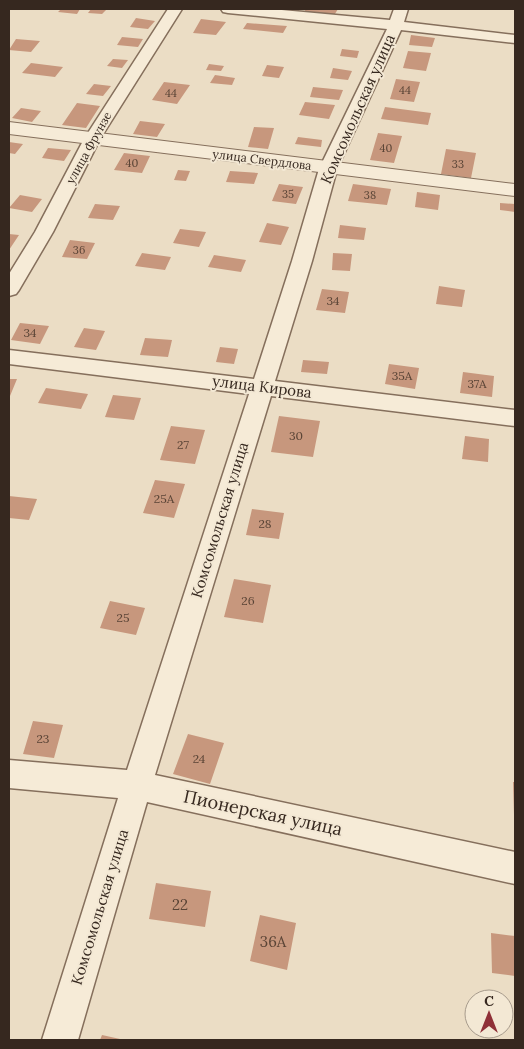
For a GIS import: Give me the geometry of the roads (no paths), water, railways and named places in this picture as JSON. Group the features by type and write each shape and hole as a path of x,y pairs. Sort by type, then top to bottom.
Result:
{"street":[{"name":"улица Фрунзе","path":"9,290 44,232 92,139 175,9"},
{"path":"228,9 398,17 515,39"},
{"name":"Комсомольская улица","path":"60,1040 137,785 302,261 328,168 398,17"},
{"name":"улица Свердлова","path":"9,128 515,190"},
{"name":"улица Кирова","path":"9,357 515,418"},
{"name":"Пионерская улица","path":"9,774 137,785 515,868"}]}
